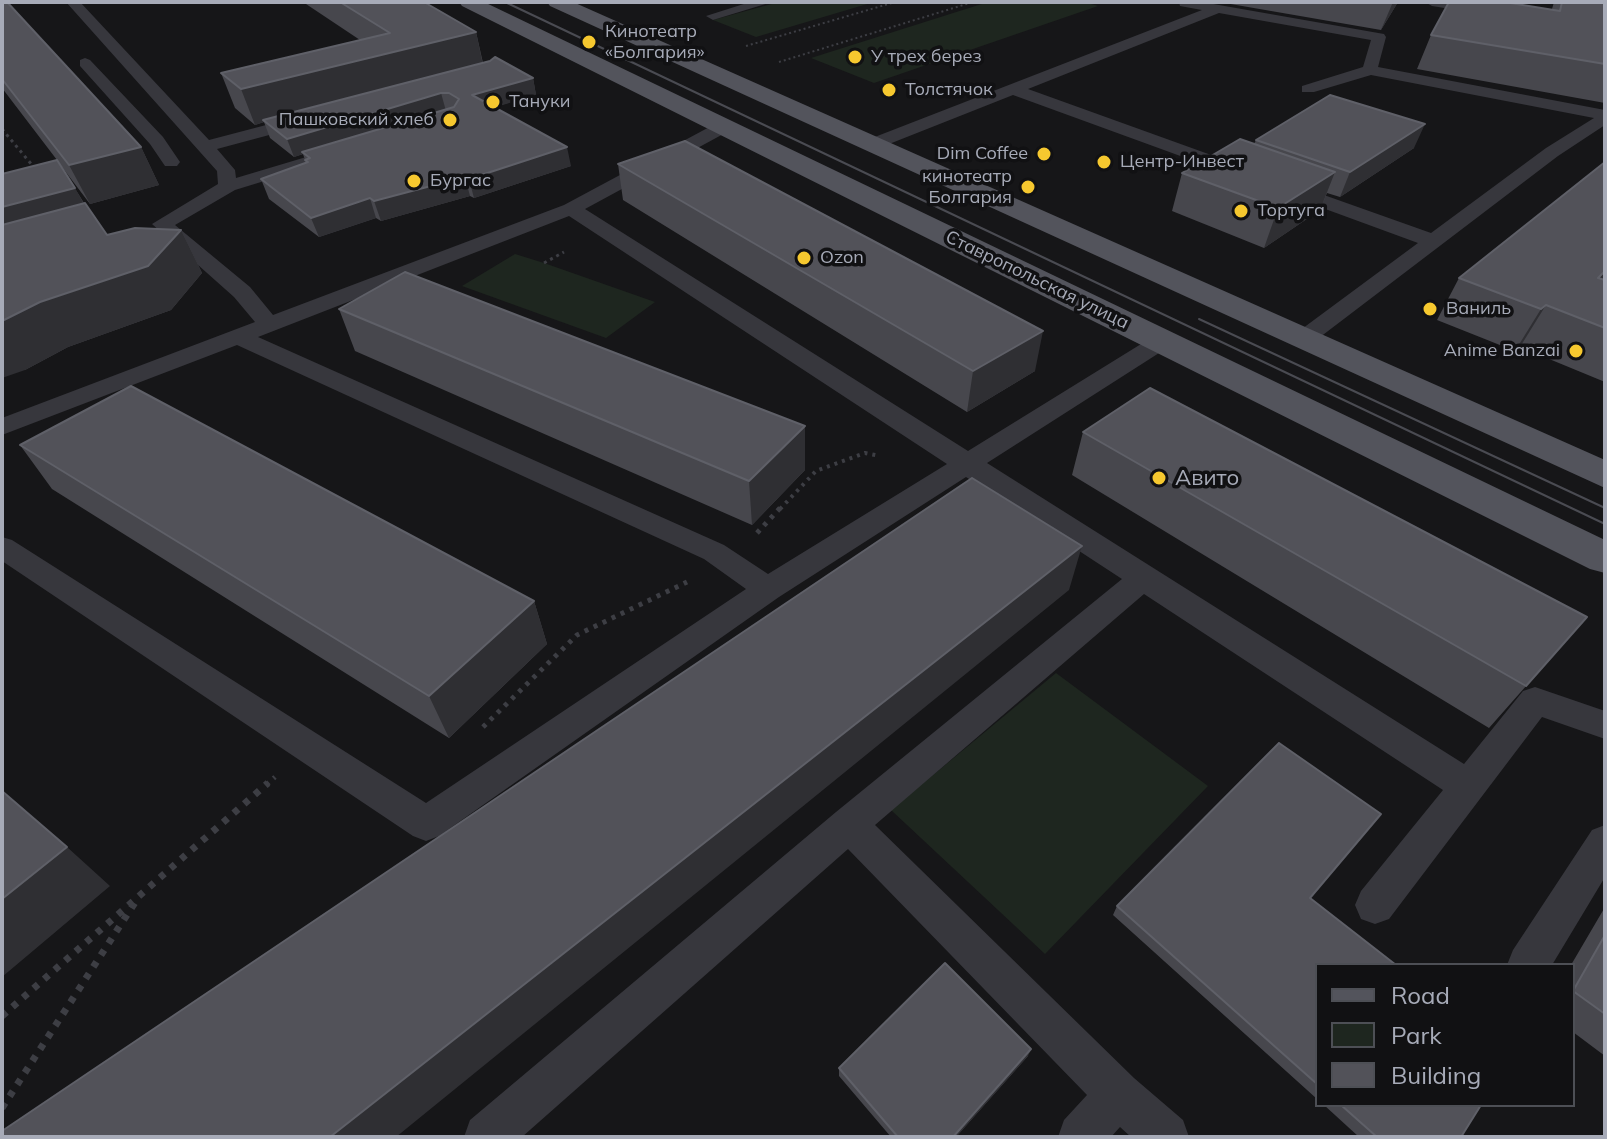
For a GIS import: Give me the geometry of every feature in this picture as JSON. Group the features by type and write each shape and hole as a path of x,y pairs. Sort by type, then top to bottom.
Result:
{"main road":[{"name":"Ставропольская улица","path":"469,2 1605,558"},
{"path":"557,2 1605,475"}],"lane":[{"path":"73,2 226,170 228,186"},
{"path":"713,16 765,2"},
{"path":"1185,3 1379,37 1370,70"},
{"path":"1443,3 1509,14"},
{"path":"873,144 1218,9"},
{"path":"85,63 157,141 171,162"},
{"path":"98,78 133,70"},
{"path":"1308,89 1370,70 1605,116"},
{"path":"1013,89 1436,242"},
{"path":"116,97 151,90"},
{"path":"136,119 171,111"},
{"path":"204,147 324,115"},
{"path":"1303,339 1552,152 1605,116"},
{"path":"2,427 571,209 721,128"},
{"path":"157,141 191,132"},
{"path":"269,324 242,292 155,225 228,186 364,144"},
{"path":"571,209 958,467 1144,577 1466,785"},
{"path":"242,292 269,282"},
{"path":"236,336 699,545 768,589"},
{"path":"2,547 426,824 768,589 1162,341"},
{"path":"487,1137 849,824 1144,577"},
{"path":"1375,905 1466,785 1535,701 1605,725"},
{"path":"849,824 1118,1094 1166,1137"},
{"path":"1529,963 1605,842"},
{"path":"1081,1137 1118,1094"}],"path":[{"path":"737,49 895,2"},
{"path":"773,64 973,2"},
{"path":"2,129 43,178"},
{"path":"478,732 577,635 729,562 816,471 865,453 958,467"},
{"path":"2,1016 309,747"},
{"path":"2,1108 141,894"}],"green space":[{"path":"779,2 874,2 756,37 713,20"},
{"path":"988,2 1085,2 1098,6 874,83 811,58"},
{"path":"515,254 655,302 606,338 462,286"},
{"path":"1056,673 1208,786 1045,954 891,810"}],"building":[{"path":"2,2 7,2 141,147 69,165 2,79"},
{"path":"340,2 424,2 476,32 241,89 221,73 390,33"},
{"path":"1449,2 1504,2 1560,11 1562,2 1605,2 1605,64 1431,35"},
{"path":"495,57 533,78 472,95 567,147 469,179 465,177 374,201 370,198 311,218 261,179 308,162 305,160 310,158 302,152 454,107 459,99 449,93 441,93 287,139 263,120 490,61"},
{"path":"1330,95 1425,124 1350,172 1256,140"},
{"path":"1240,139 1335,172 1278,208 1182,173"},
{"path":"685,141 1043,331 973,371 618,164"},
{"path":"57,160 75,188 2,207 2,174"},
{"path":"1605,162 1605,271 1598,278 1605,280 1605,328 1546,305 1541,309 1459,278"},
{"path":"85,203 107,235 135,228 181,230 148,266 40,302 2,321 2,225"},
{"path":"405,272 805,426 749,481 339,309"},
{"path":"131,386 534,601 429,696 20,445"},
{"path":"1150,388 1587,617 1526,686 1083,432"},
{"path":"972,478 1082,546 330,1137 2,1137 2,1131"},
{"path":"1279,743 1381,814 1310,898 1393,963 1315,963 1315,1082 1117,906"},
{"path":"2,791 67,847 2,899"},
{"path":"1605,935 1605,1014 1575,992"},
{"path":"945,963 1031,1049 953,1137 898,1137 839,1068"},
{"path":"1343,1107 1480,1107 1461,1137 1377,1137"}],"tram line":[{"path":"505,2 1605,524"},
{"path":"1199,319 1605,508"}],"place":[{"name":"Кинотеатр «Болгария»","path":"589,42"},
{"name":"У трех берез","path":"855,57"},
{"name":"Толстячок","path":"889,90"},
{"name":"Тануки","path":"493,102"},
{"name":"Пашковский хлеб","path":"450,120"},
{"name":"Dim Coffee","path":"1044,154"},
{"name":"Центр-Инвест","path":"1104,162"},
{"name":"Бургас","path":"414,181"},
{"name":"кинотеатр Болгария","path":"1028,187"},
{"name":"Тортуга","path":"1241,211"},
{"name":"Ozon","path":"804,258"},
{"name":"Ваниль","path":"1430,309"},
{"name":"Anime Banzai","path":"1576,351"},
{"name":"Авито","path":"1159,478"}]}
